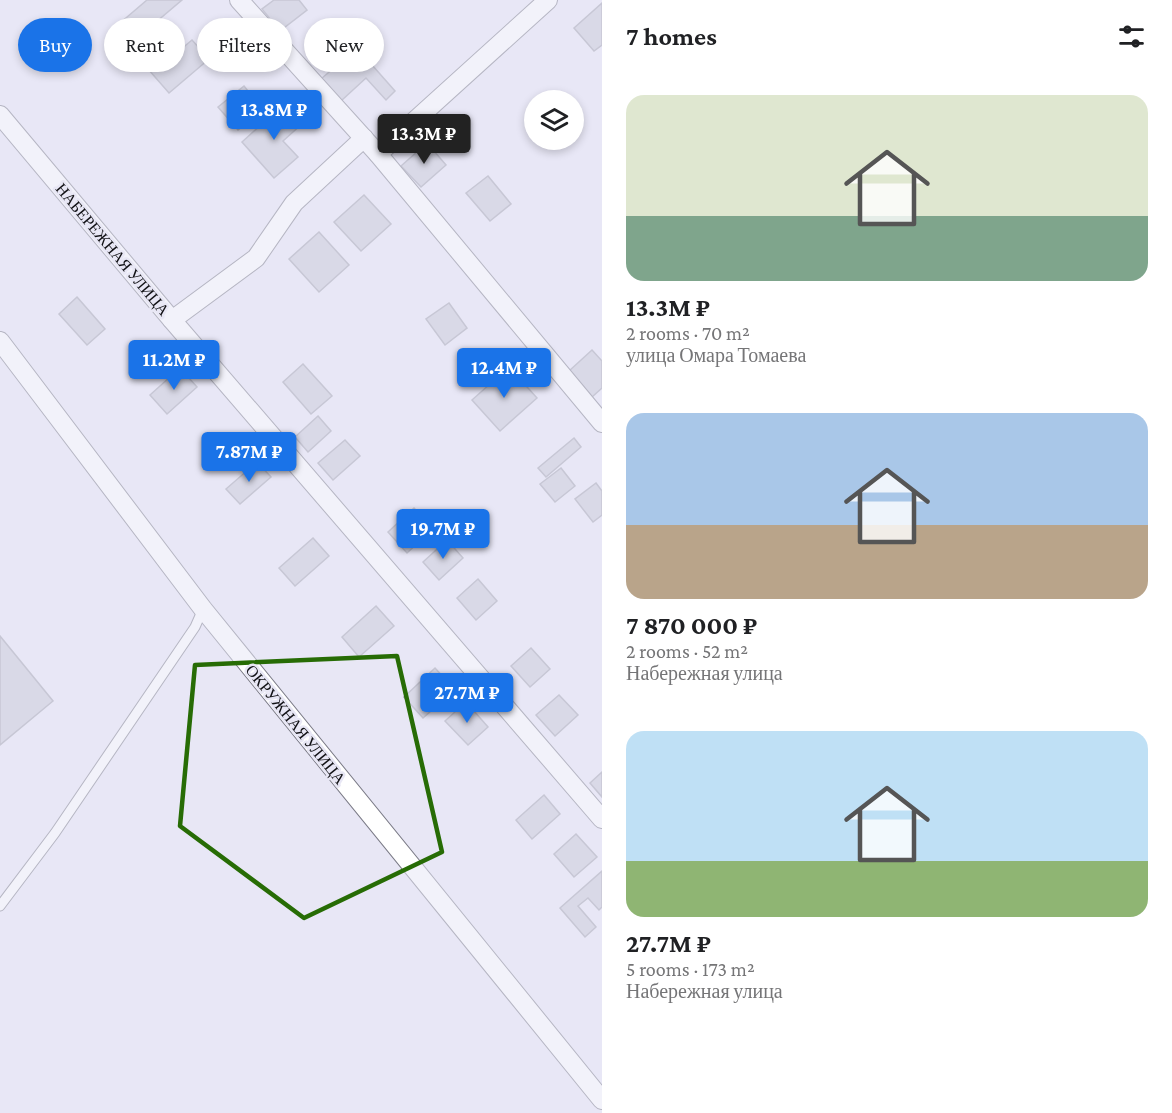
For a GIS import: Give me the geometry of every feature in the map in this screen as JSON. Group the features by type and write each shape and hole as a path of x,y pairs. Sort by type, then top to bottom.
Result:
{"street":[{"path":"239,0 378,154 602,423"},
{"path":"378,154 548,0"},
{"name":"НАБЕРЕЖНАЯ УЛИЦА","path":"0,115 172,320 602,819"},
{"path":"172,320 256,258 294,203 364,138"},
{"name":"ОКРУЖНАЯ УЛИЦА","path":"0,341 203,609 602,1100"}],"lane":[{"path":"0,906 82,794 195,627 203,609"}],"highlighted area":[{"path":"397,656 442,852 304,918 180,826 195,665"}],"building":[{"path":"147,0 182,0 161,18 126,18"},
{"path":"274,0 299,0 307,10 292,22 292,18 269,18 262,9"},
{"path":"602,3 602,45 594,51 574,28"},
{"path":"192,40 197,46 197,69 169,93 151,72 185,72 185,46"},
{"path":"329,72 378,72 395,91 386,100 366,78 341,101 321,79"},
{"path":"244,86 263,110 238,130 218,107"},
{"path":"285,103 303,123 283,141 298,157 274,178 242,142"},
{"path":"427,143 446,165 421,187 401,166"},
{"path":"488,176 511,204 490,221 466,193"},
{"path":"364,195 391,224 361,251 334,222"},
{"path":"319,232 349,265 319,292 289,259"},
{"path":"77,297 105,329 87,345 59,314"},
{"path":"449,303 467,328 445,345 426,319"},
{"path":"592,350 602,361 602,388 592,397 569,371"},
{"path":"303,364 332,396 311,414 283,382"},
{"path":"509,367 537,398 500,431 472,400"},
{"path":"180,368 197,387 167,414 150,395"},
{"path":"318,416 331,431 308,452 295,437"},
{"path":"574,438 581,447 546,477 538,468"},
{"path":"345,440 360,456 333,480 318,463"},
{"path":"257,462 271,477 240,504 226,489"},
{"path":"561,468 575,486 555,502 540,484"},
{"path":"596,483 602,491 602,515 593,522 575,499"},
{"path":"414,508 433,529 407,553 388,532"},
{"path":"313,538 329,556 295,586 279,568"},
{"path":"447,540 463,558 439,580 423,562"},
{"path":"478,579 497,601 476,620 457,598"},
{"path":"376,606 394,626 359,657 342,637"},
{"path":"0,636 53,701 0,745"},
{"path":"531,648 550,669 530,687 511,666"},
{"path":"435,668 455,690 423,718 404,697"},
{"path":"559,695 578,715 555,736 536,715"},
{"path":"466,702 488,727 468,745 445,721"},
{"path":"602,772 602,797 590,783"},
{"path":"544,795 560,814 532,839 516,820"},
{"path":"576,834 597,857 574,877 554,854"},
{"path":"602,871 602,907 599,910 588,898 578,906 596,927 585,937 560,908"}]}
